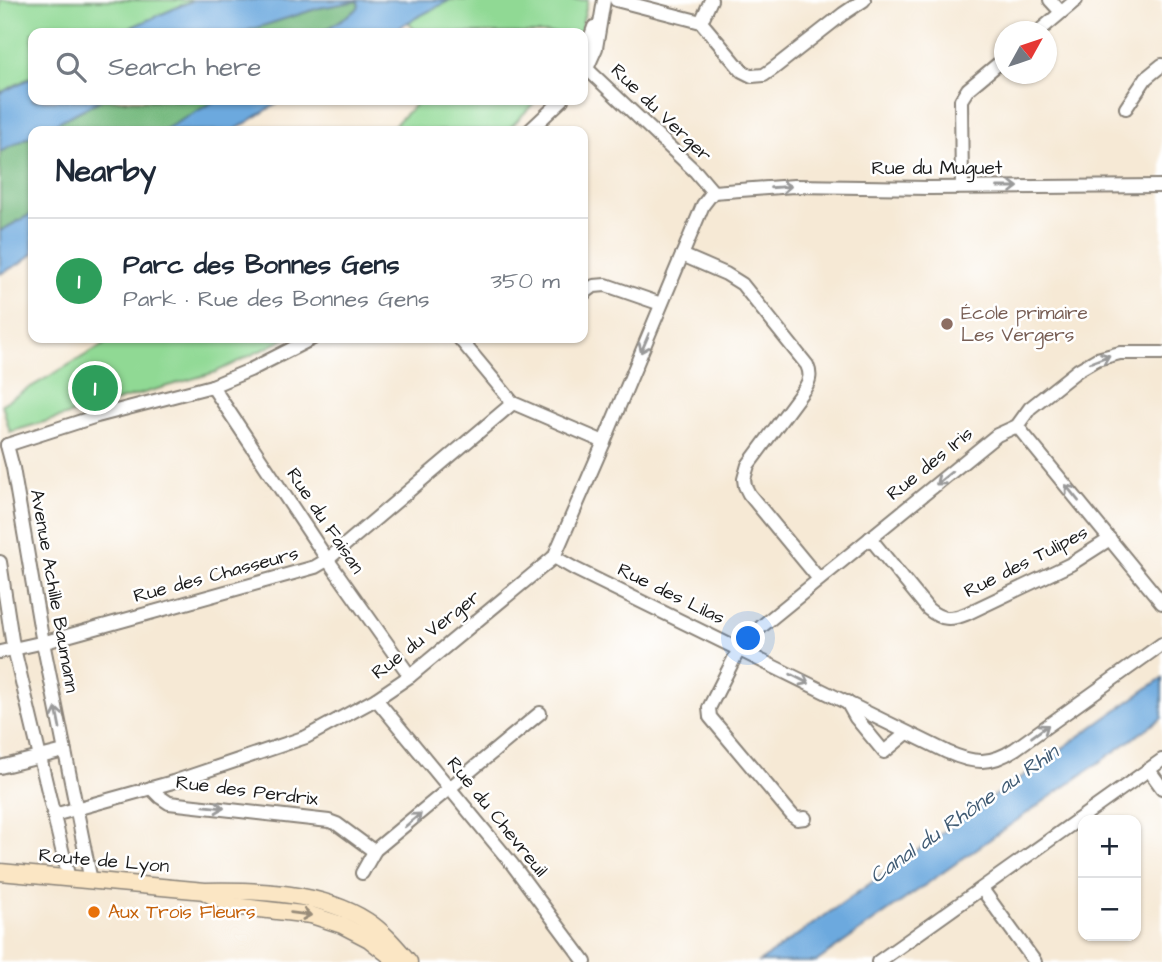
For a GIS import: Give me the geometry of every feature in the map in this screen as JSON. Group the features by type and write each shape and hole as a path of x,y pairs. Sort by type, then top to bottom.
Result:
{"main road":[{"name":"Route de Lyon","path":"0,872 205,891 334,922 358,932 398,962"},
{"name":"Route de Lyon","path":"233,898 283,893 337,907 366,920 388,938 409,962"}],"street":[{"path":"588,61 596,48 604,0"},
{"path":"616,0 701,22 742,71 752,76 764,75 864,0"},
{"path":"701,22 711,0"},
{"path":"1050,0 1061,12"},
{"path":"1051,21 1076,0"},
{"path":"1126,108 1146,78 1162,65"},
{"path":"961,187 961,100 968,89 994,67"},
{"name":"Rue du Verger","path":"54,815 151,788 306,737 376,699 410,676 554,556 681,255 703,205 713,192 696,172 588,71"},
{"path":"542,118 551,105"},
{"path":"534,126 556,105"},
{"name":"Rue du Muguet","path":"713,192 794,186 1162,186"},
{"path":"681,255 726,274 742,284 801,357 810,373 805,388 753,457 745,471 744,479 749,494 819,579"},
{"path":"588,290 594,286 606,285 661,304"},
{"path":"3,445 97,416 212,386 303,343"},
{"path":"463,343 513,403 604,442"},
{"name":"Rue des Iris","path":"805,818 797,819 784,807 710,718 709,709 739,649 762,626 997,435 1017,426 1030,408 1078,370 1097,359 1120,353 1162,353"},
{"name":"Rue du Faisan","path":"212,386 327,559 410,676"},
{"name":"Rue des Chasseurs","path":"0,652 43,643 315,568 513,403"},
{"path":"1017,426 1162,603"},
{"name":"Avenue Achille Baumann","path":"3,445 13,468 43,643 91,881"},
{"name":"Rue des Tulipes","path":"870,538 928,609 935,615 948,619 966,614 1071,564 1110,539"},
{"name":"Rue des Lilas","path":"554,556 575,569 907,733 969,760 986,762 1015,749 1162,644"},
{"path":"0,562 14,649 69,879"},
{"name":"Rue du Chevreuil","path":"376,699 512,864 585,962"},
{"name":"Rue des Lilas","path":"847,702 856,718 884,752 907,733"},
{"path":"362,873 375,850 540,713"},
{"path":"0,767 64,751"},
{"path":"878,962 1162,761"},
{"path":"1149,770 1162,788"},
{"name":"Rue des Perdrix","path":"151,788 169,803 329,821 375,850"},
{"path":"982,889 1035,962"}],"green space":[{"path":"0,0 194,0 130,28 28,28 28,79 0,93"},
{"path":"450,0 588,0 581,28 413,28 408,22"},
{"path":"358,1 359,6 329,28 256,28 319,8"},
{"path":"91,105 208,105 171,126 51,126"},
{"path":"415,105 532,105 512,126 393,126"},
{"path":"28,138 28,216 0,231 0,152"},
{"path":"106,343 277,343 216,372 10,432 2,404"}],"water":[{"path":"194,0 450,0 399,28 329,28 356,10 358,1 319,8 256,28 130,28"},
{"path":"28,79 28,105 91,105 51,126 28,126 28,138 0,152 0,93"},
{"path":"208,105 275,105 241,126 171,126"},
{"path":"28,216 28,258 0,274 0,231"},
{"path":"1162,678 1162,718 816,962 759,962"}],"place":[{"name":"École primaire Les Vergers","path":"947,324"},
{"name":"Parc des Bonnes Gens","path":"95,388"},
{"name":"Aux Trois Fleurs","path":"94,912"}],"water label":[{"name":"Canal du Rhône au Rhin","path":"964,814"}]}
